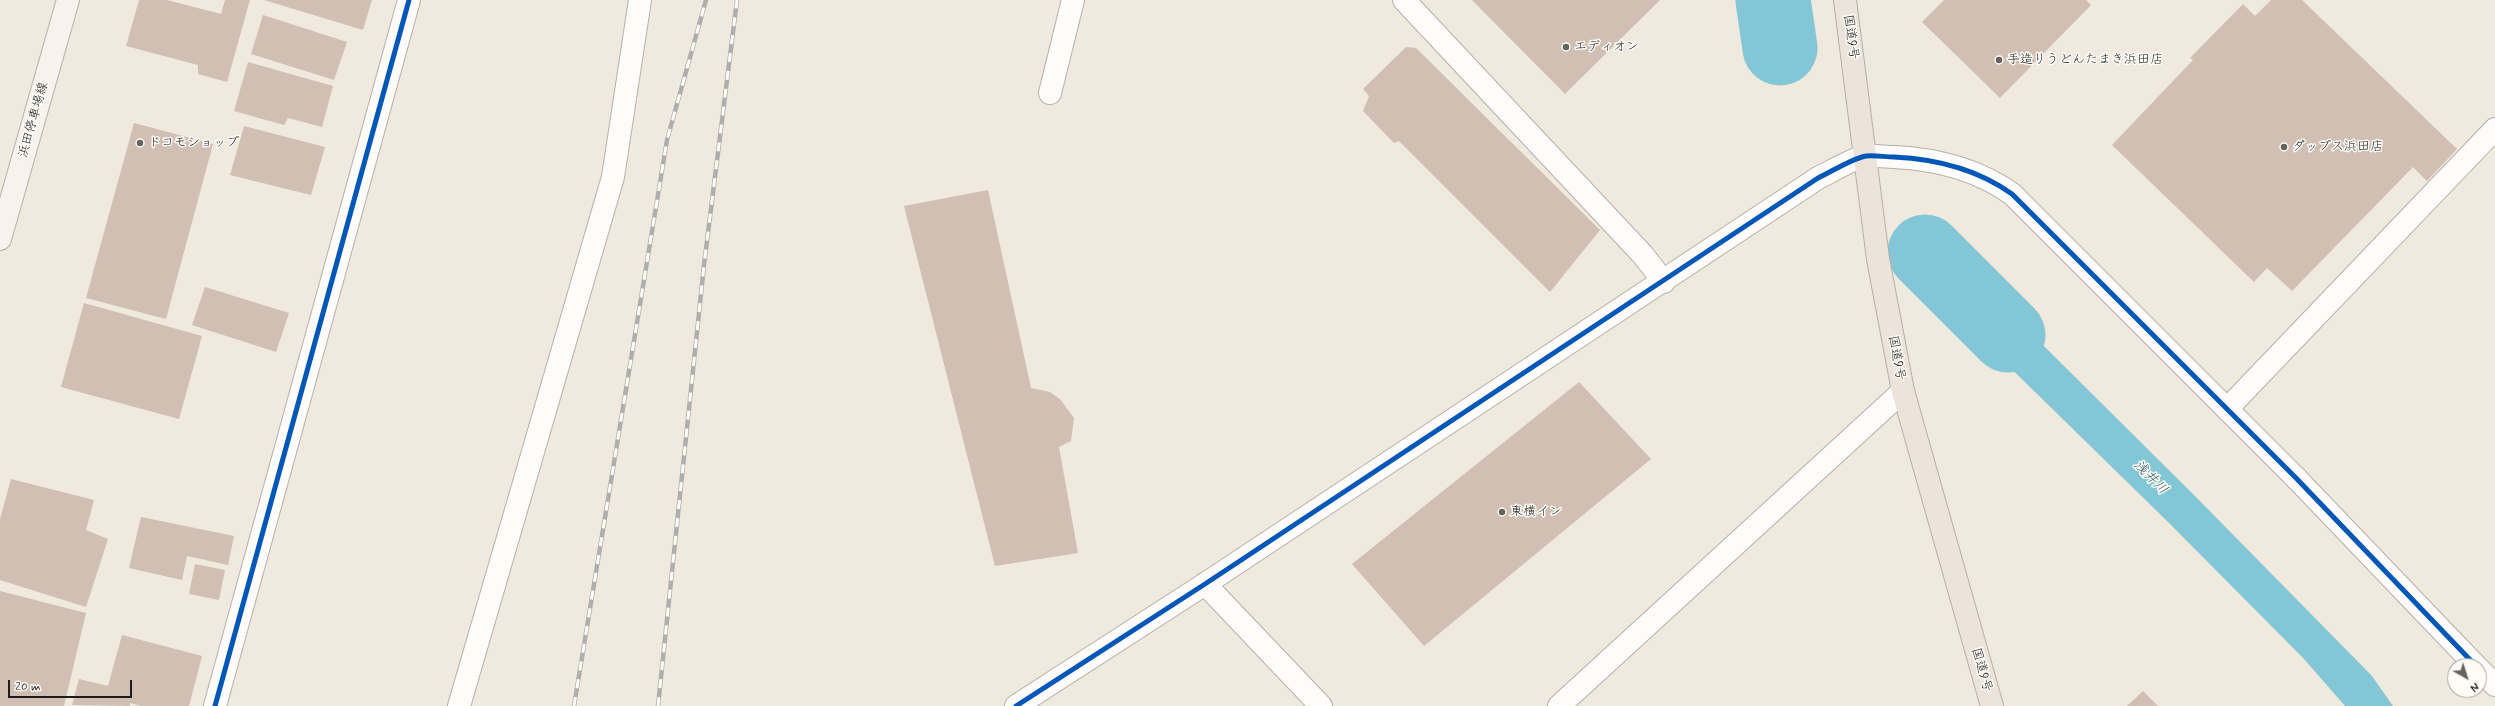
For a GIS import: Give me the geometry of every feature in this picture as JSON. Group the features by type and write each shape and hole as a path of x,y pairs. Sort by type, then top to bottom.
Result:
{"highway":[{"name":"国道9号","path":"1845,0 1878,259 1903,391 1992,706"}],"main road":[{"name":"浜田停車場線","path":"0,239 68,0"}],"street":[{"path":"216,706 409,0"},
{"path":"459,706 613,177 640,0"},
{"path":"1050,93 1073,0"},
{"path":"1404,0 1643,255 1664,282"},
{"path":"2227,409 2495,129"},
{"path":"1016,706 1205,584 1664,282 1818,178 1865,156 1908,158 1941,162 1971,170 1993,180 2028,208 2296,478 2468,658"},
{"path":"1559,706 1903,391"},
{"path":"1205,584 1321,706"},
{"path":"2487,677 2495,685"}],"water":[{"path":"1756,0 1795,0 1800,33 1764,53"},
{"path":"1930,233 2194,495 2372,676 2393,706 2345,706 2304,659 2168,522 1942,301"}],"building":[{"path":"139,0 167,0 221,14 225,0 250,0 227,82 198,74 198,65 126,46"},
{"path":"264,0 372,0 363,30"},
{"name":"エディオン","path":"1472,0 1660,0 1565,94"},
{"name":"手造りうどんたまき浜田店","path":"1944,0 2086,0 2091,5 2000,98 1922,22"},
{"name":"ダップス浜田店","path":"2271,0 2302,0 2457,149 2427,181 2413,167 2292,291 2267,268 2254,282 2112,145 2193,60 2190,58 2243,4 2255,16"},
{"path":"263,15 347,42 334,80 251,54"},
{"path":"1406,47 1416,48 1600,230 1550,292 1399,141 1394,143 1363,111 1369,96 1363,89"},
{"path":"248,62 333,86 322,127 288,118 284,125 234,111"},
{"path":"134,123 213,144 166,319 86,298"},
{"path":"244,126 325,147 311,195 230,175"},
{"path":"988,190 1031,388 1050,392 1060,399 1074,418 1071,441 1059,447 1078,553 995,566 904,206"},
{"path":"205,287 289,313 276,352 192,325"},
{"path":"84,303 202,336 179,419 61,387"},
{"name":"東横イン","path":"1579,382 1651,459 1424,646 1352,564"},
{"path":"11,479 94,500 86,530 108,539 86,607 0,580 0,519"},
{"path":"141,517 234,536 228,565 187,556 182,580 129,568"},
{"path":"195,564 225,570 219,600 189,594"},
{"path":"0,591 86,613 64,706 0,706"},
{"path":"122,635 202,656 189,706 141,706 130,703 130,706 72,705 79,679 108,686"},
{"path":"2143,691 2158,706 2127,706"}],"waterway":[{"name":"浅井川","path":"1773,0 1780,48"},
{"name":"浅井川","path":"1925,252 2008,335"}],"railway":[{"path":"574,706 667,140 706,0"},
{"path":"658,706 704,265 737,0"}],"cycle path":[{"path":"215,706 409,0"},
{"path":"1016,706 1205,584 1818,178 1855,159 1866,156 1910,158 1941,163 1985,178 2012,194 2296,478 2468,658"}],"place":[{"name":"エディオン","path":"1566,47"},
{"name":"手造りうどんたまき浜田店","path":"1999,60"},
{"name":"ドコモショップ","path":"140,143"},
{"name":"ダップス浜田店","path":"2284,147"},
{"name":"東横イン","path":"1502,512"}]}
